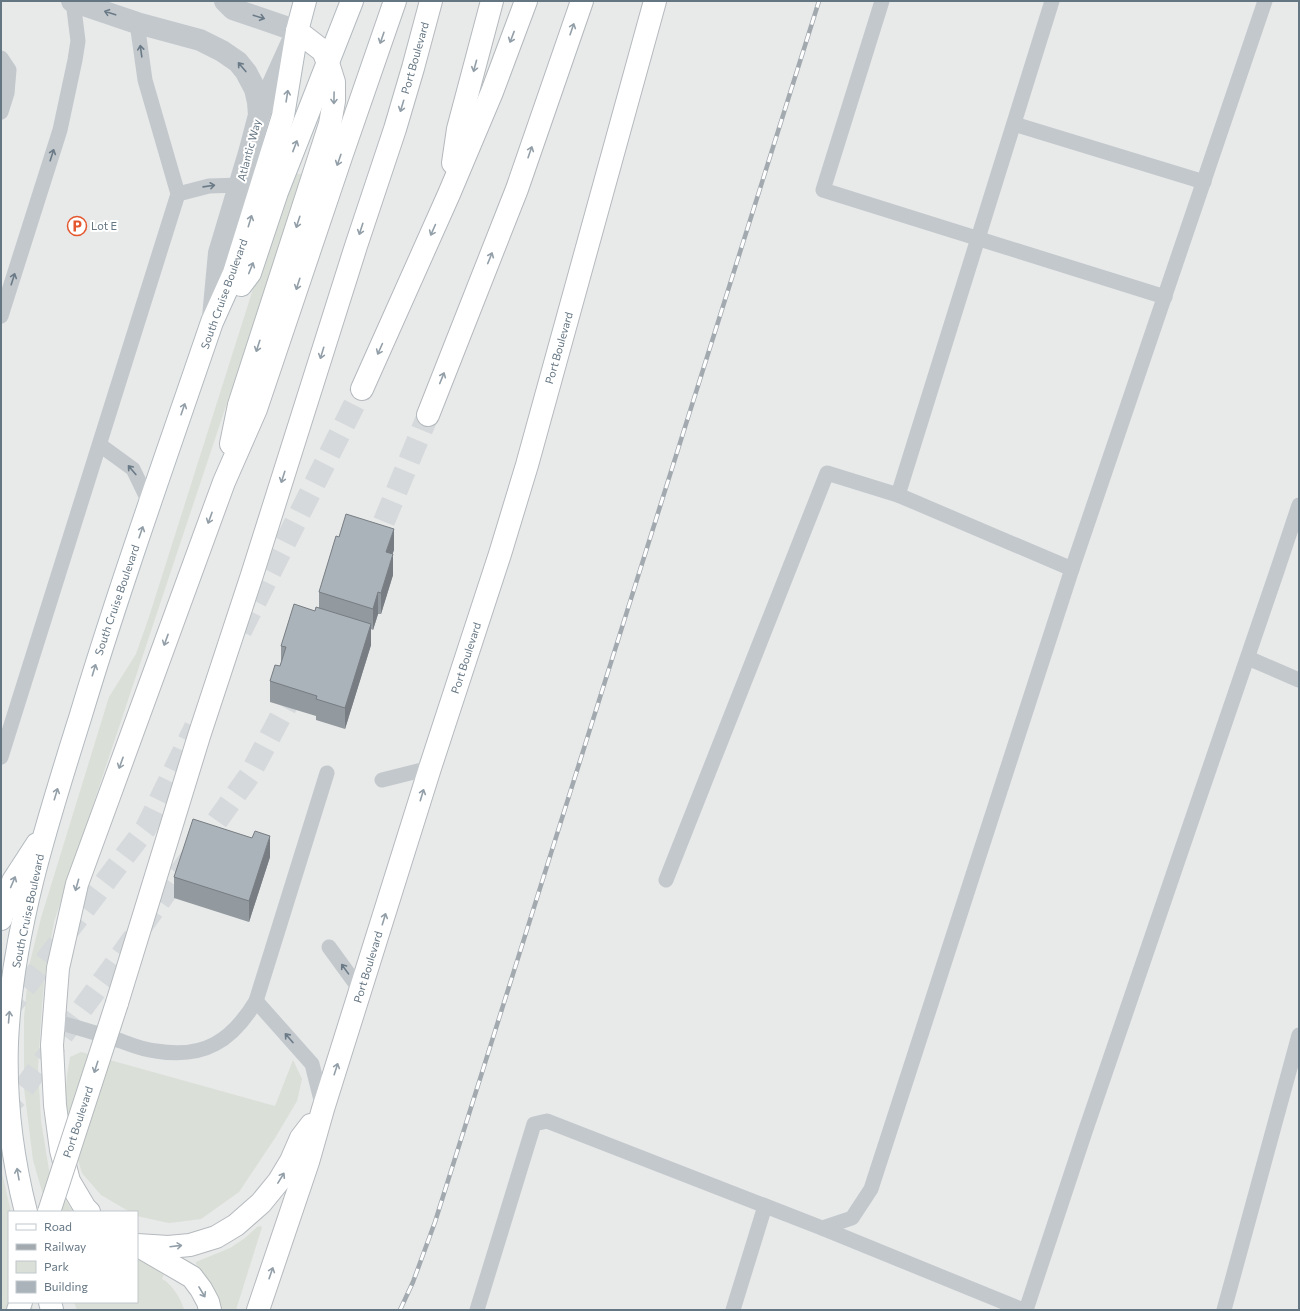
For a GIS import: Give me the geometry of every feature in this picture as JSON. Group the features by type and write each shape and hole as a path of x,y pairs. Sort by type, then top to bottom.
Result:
{"main road":[{"name":"South Cruise Boulevard","path":"26,1211 13,1145 8,1091 7,1043 19,942 45,832 105,635 212,322 234,273 283,116 298,30 305,1"},
{"path":"212,322 250,273 277,192 352,1"},
{"path":"88,1211 69,1181 61,1150 55,1105 52,1045 58,968 77,884 224,482 256,409 395,1"},
{"name":"Port Boulevard","path":"50,1211 117,1003 199,736 395,128 431,1"},
{"path":"449,194 458,129 492,1"},
{"path":"362,389 449,194 492,92 526,1"},
{"path":"428,415 517,189 582,1"},
{"name":"Port Boulevard","path":"258,1310 308,1162 430,768 500,554 527,465 655,1"},
{"path":"224,482 239,405 330,124 334,101 334,82 323,51 298,30"},
{"path":"1,919 13,881 45,832"},
{"path":"138,1245 168,1247 190,1245 216,1237 236,1225 261,1203 279,1181 291,1161 301,1138 324,1109"},
{"path":"138,1246 192,1277 202,1289 210,1310"}],"street":[{"name":"Atlantic Way","path":"73,1 137,23 200,40 222,51 238,62 246,72 255,89 259,115 250,153 219,253 212,322"},
{"path":"225,1 233,9 298,30 259,115"}],"lane":[{"path":"1,316 60,130 78,41 73,1"},
{"path":"882,1 823,190 1165,297"},
{"path":"898,495 1052,1"},
{"path":"822,1228 852,1218 871,1189 1072,569 1265,1"},
{"path":"1,757 178,194 145,80 137,23"},
{"path":"1,58 9,70 8,93 1,112"},
{"path":"1014,124 1204,182"},
{"path":"178,194 209,186 240,185"},
{"path":"100,445 134,469 150,504"},
{"path":"666,880 827,473 898,495 1072,569"},
{"path":"1026,1310 1085,1132 1299,505"},
{"path":"1248,658 1299,680"},
{"path":"382,780 430,768"},
{"path":"54,1021 154,1051 174,1053 191,1052 206,1048 221,1041 236,1030 248,1015 256,1001 327,773"},
{"path":"329,947 361,991"},
{"path":"256,1001 312,1064 324,1109"},
{"path":"1224,1310 1299,1035"},
{"path":"477,1310 534,1124 547,1121 822,1228 1023,1310"},
{"path":"733,1310 765,1206"}],"shaded area":[{"path":"1,1 1299,1 1299,1310 1,1310"}],"green space":[{"path":"297,174 301,174 302,178 54,922 45,974 42,1005 38,1067 41,1121 50,1176 72,1211 48,1211 33,1160 24,1088 24,1018 29,966 41,918 109,697 136,654 149,617 266,248"},
{"path":"81,1052 275,1106 293,1060 302,1079 297,1101 275,1138 239,1192 201,1219 169,1223 138,1216 138,1211 128,1211 101,1195 82,1173 64,1114 70,1057"},
{"path":"1,1169 11,1211 8,1211 8,1303 31,1303 33,1310 1,1310"},
{"path":"260,1226 262,1227 236,1310 221,1310 215,1291 196,1262 230,1248"},
{"path":"138,1260 164,1274 162,1279 176,1292 184,1310 77,1310 74,1303 138,1303"}],"building":[{"path":"346,514 394,529 386,552 393,554 381,593 378,592 373,609 319,592 336,536 339,537"},
{"path":"294,604 315,611 316,607 371,624 345,708 316,699 317,696 270,681 275,665 280,666 286,647 281,646"},
{"path":"193,819 252,838 255,831 270,836 249,901 174,877"}],"tunnel":[{"path":"241,631 362,389"},
{"path":"369,551 380,531 428,415"},
{"path":"1,1112 18,1096 107,975 249,776 300,680"},
{"path":"5,1014 146,828 195,727"}],"railway":[{"path":"400,1310 413,1282 435,1222 819,1"}],"place":[{"name":"Lot E","path":"77,226"}]}
